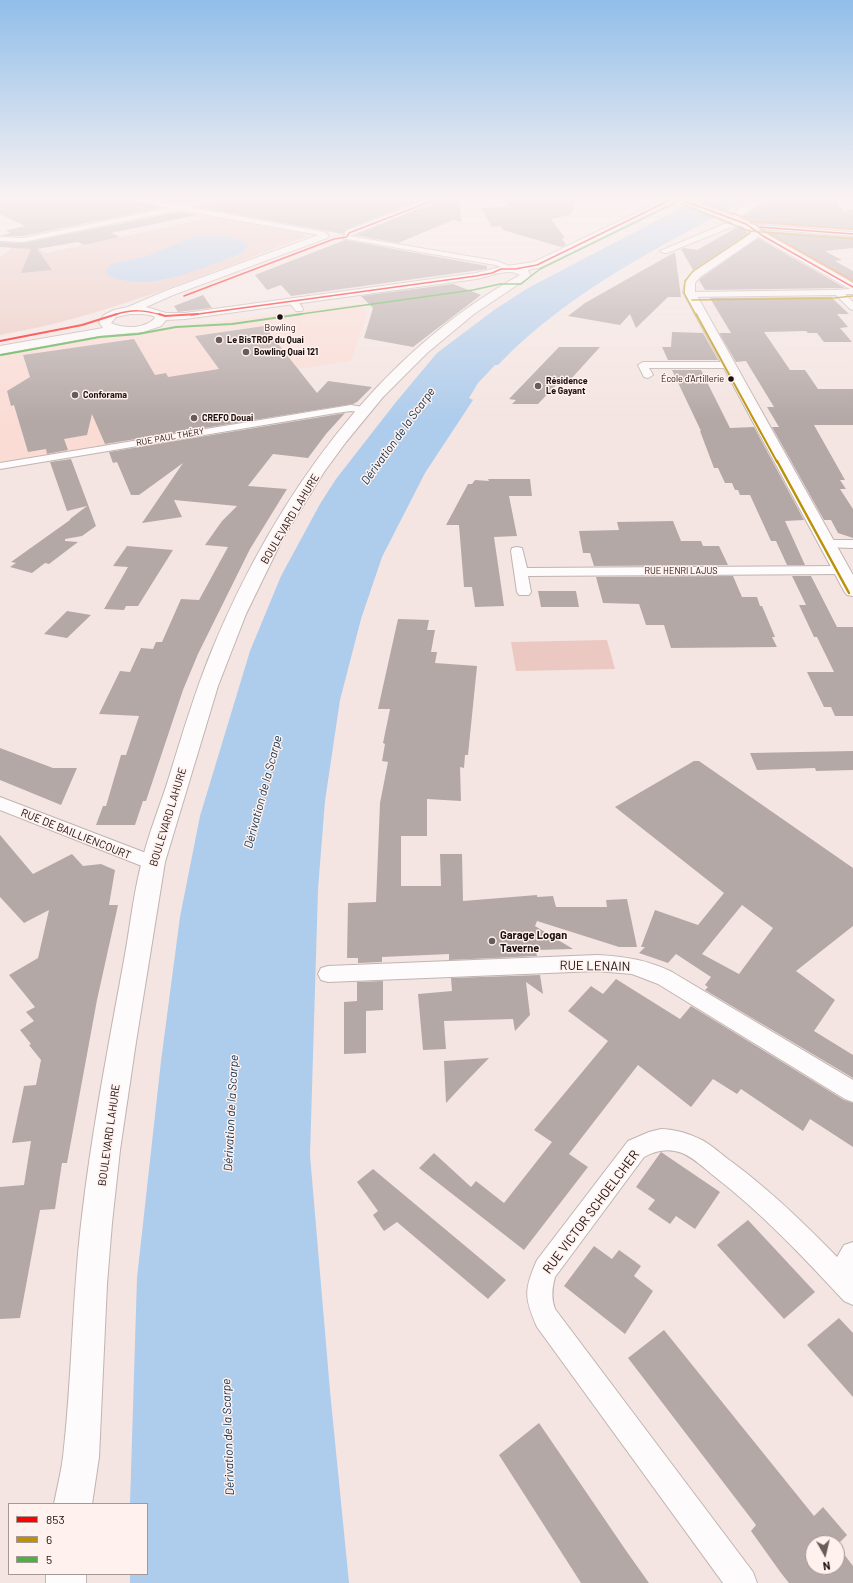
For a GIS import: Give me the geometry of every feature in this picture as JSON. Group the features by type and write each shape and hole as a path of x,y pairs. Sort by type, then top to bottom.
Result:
{"main road":[{"path":"0,341 82,325 141,306 169,293 223,273"},
{"path":"152,326 160,320 158,314 159,308 168,302 241,273"},
{"path":"0,350 99,332 137,330 180,322 224,320 296,305 519,273"},
{"name":"BOULEVARD LAHURE","path":"73,1503 81,1457 94,1259 105,1160 127,1015 142,936 146,897 161,832 171,807 208,685 236,617 287,520 333,449 365,410 416,358 492,296 502,292 519,273"},
{"path":"699,273 693,279 689,288 692,295 853,591"},
{"path":"127,311 144,310 158,314 185,316 475,285 498,275"},
{"name":"BOULEVARD LAHURE","path":"492,296 498,275"},
{"path":"475,285 487,288 492,296"},
{"path":"108,317 104,322 106,325 121,330"}],"street":[{"path":"829,273 853,287"},
{"path":"692,295 839,293 853,291"},
{"path":"839,293 853,307"},
{"path":"648,375 643,365 730,365"},
{"name":"RUE PAUL THÉRY","path":"0,466 336,410 351,408 365,410"},
{"path":"827,544 853,544"},
{"path":"517,551 524,592"},
{"name":"RUE HENRI LAJUS","path":"521,572 842,570"},
{"name":"RUE DE BAILLIENCOURT","path":"0,804 153,863"},
{"name":"RUE LENAIN","path":"328,974 597,963 636,966 665,978 853,1092"},
{"name":"RUE VICTOR SCHOELCHER","path":"742,1583 546,1318 538,1294 540,1282 546,1269 636,1149 645,1143 656,1139 687,1144 733,1176 770,1208 846,1285"},
{"name":"RUE VICTOR SCHOELCHER","path":"846,1285 853,1254"}],"shaded area":[{"path":"0,273 212,273 117,306 39,327 0,335"},
{"path":"359,304 368,313 351,361 227,380 256,424 0,468 0,348"},
{"path":"607,640 615,669 516,671 511,642"}],"water":[{"path":"107,273 187,273 150,282 121,280 108,275"},
{"name":"Dérivation de la Scarpe","path":"557,273 615,273 554,315 525,339 498,365 495,365 478,383 469,398 473,400 425,473 382,557 361,619 340,700 325,801 318,889 310,1155 330,1391 349,1583 130,1583 130,1575 148,1575 148,1503 130,1503 137,1278 161,1061 180,917 200,816 250,651 281,576 320,504 336,479 396,402 437,353 494,310 528,288"}],"building":[{"path":"260,273 459,273 291,296 281,285 267,290 255,275"},
{"path":"638,273 678,273 681,297 668,297 636,328 630,314 620,325 568,316 585,303"},
{"path":"708,273 819,273 845,288 705,290 699,280"},
{"path":"839,273 853,273 853,281"},
{"path":"453,284 481,295 413,347 364,338 373,308 361,296"},
{"path":"203,295 212,308 178,312 174,306"},
{"path":"831,297 849,314 837,314 848,327 840,328 852,342 824,342 817,333 808,333 806,331 764,332 790,370 805,370 818,389 853,389 853,425 814,425 845,480 840,480 846,489 840,489 853,509 853,538 838,533 831,520 824,520 772,427 779,427 767,407 774,407 746,361 736,362 719,333 731,333 710,298"},
{"path":"264,326 317,393 328,381 372,387 353,404 105,444 92,414 87,435 64,439 68,450 47,454 46,449 28,452 14,405 11,406 7,391 30,377 23,355 134,339 155,375 166,373 168,377 219,369 195,336"},
{"path":"672,332 703,333 718,360 668,360 662,347 671,347"},
{"path":"559,347 600,347 570,380 561,380 538,404 512,404 516,400 509,399"},
{"path":"672,370 701,370 730,428 754,427 804,520 785,521 805,565 787,565 776,541 771,541 750,495 740,495 738,490 735,490 732,483 725,483 718,468 714,468 701,431"},
{"path":"345,413 326,434 308,458 273,454 248,486 287,489 250,549 198,654 183,690 146,801 143,801 135,825 96,825 103,806 106,806 121,755 126,755 139,716 99,714 120,671 130,672 141,648 153,649 156,642 162,642 181,599 199,600 228,547 205,545 222,521 237,506 174,500 182,517 142,523 183,463 139,495 131,495 117,462 113,463 109,452"},
{"path":"71,459 96,526 82,536 65,539 65,541 78,542 49,564 45,563 32,573 10,567 16,563 11,562 87,506 67,511 50,462"},
{"path":"488,479 530,479 532,496 509,496 517,536 494,537 504,606 475,607 472,587 464,587 459,525 446,525 468,484 472,484 475,480 489,481"},
{"path":"673,521 681,541 701,541 703,546 719,546 728,565 594,566 590,553 583,553 579,531 619,530 617,522"},
{"path":"127,546 173,550 138,606 126,606 124,610 104,609 128,567 113,566"},
{"path":"733,576 742,597 757,597 775,637 772,637 777,647 671,648 664,625 646,625 639,604 603,603 596,577"},
{"path":"792,576 811,576 837,627 853,627 853,716 835,716 831,707 824,707 807,672 834,672 817,637 814,637 799,605 806,605"},
{"path":"538,591 576,591 579,607 541,607"},
{"path":"67,611 91,615 67,638 44,634"},
{"path":"398,619 429,620 427,630 435,630 431,652 437,652 435,663 477,666 468,755 465,755 464,768 460,767 461,801 427,799 427,836 401,836 401,886 441,886 440,854 462,854 463,901 537,895 537,897 553,896 556,907 607,907 606,900 627,899 637,947 619,947 537,921 535,926 573,949 536,950 537,956 449,960 449,954 382,957 382,962 358,963 358,958 347,958 348,903 376,902 380,803 388,762 382,761 385,744 383,743 390,709 378,709"},
{"path":"0,748 53,768 77,768 61,805 0,780"},
{"path":"853,751 853,770 816,771 815,768 757,770 750,753"},
{"path":"694,761 699,761 853,868 853,926 796,971 835,1000 814,1031 853,1055 853,1078 705,990 708,987 705,985 711,977 676,954 668,963 639,953 645,947 641,947 655,910 698,925 724,893 615,807","holes":["742,905 773,928 739,974 702,954"]},
{"path":"0,835 33,874 72,854 83,866 101,864 115,870 109,905 118,905 97,1000 67,1163 62,1163 55,1209 40,1210 20,1318 0,1319 0,1187 24,1185 31,1141 12,1143 24,1086 36,1085 41,1060 29,1045 31,1044 20,1030 34,1021 26,1012 35,1007 9,975 38,958 49,910 24,923 0,897"},
{"path":"540,975 543,994 526,982 530,1015 515,1031 513,1019 444,1021 446,1049 423,1050 418,994 452,991 451,978"},
{"path":"616,979 680,1019 691,1006 844,1100 853,1103 853,1147 810,1119 803,1131 741,1089 737,1094 713,1079 691,1107 638,1065 569,1154 588,1167 524,1250 419,1168 434,1153 471,1187 476,1181 504,1203 552,1142 534,1130 608,1041 568,1011 591,986 603,994"},
{"path":"383,981 383,1010 366,1011 366,1053 344,1054 344,1002 357,1001 357,982"},
{"path":"489,1058 460,1088 446,1103 444,1061"},
{"path":"661,1152 720,1192 695,1229 676,1216 670,1224 648,1209 655,1200 636,1187"},
{"path":"373,1169 506,1280 488,1299 397,1222 384,1231 373,1215 378,1211 357,1182"},
{"path":"748,1220 815,1292 784,1319 717,1245"},
{"path":"594,1246 612,1259 619,1250 641,1266 634,1276 653,1291 625,1334 564,1286"},
{"path":"839,1318 853,1333 853,1397 807,1345"},
{"path":"664,1330 814,1516 823,1507 847,1535 845,1537 845,1535 805,1535 805,1575 845,1575 845,1556 853,1566 853,1583 789,1583 751,1531 756,1525 628,1358"},
{"path":"539,1423 649,1583 581,1583 499,1455"}],"transit line":[{"name":"853","path":"184,296 245,273"},
{"name":"853","path":"0,341 82,325 127,311 144,310 165,316 185,316 492,273"},
{"name":"5","path":"1,355 100,337 138,334 176,327 232,324 473,290 500,284 521,284 535,273"},
{"name":"6","path":"692,273 685,281 684,293 849,593"},
{"name":"853","path":"828,273 853,287"},
{"path":"839,273 853,281"},
{"name":"6","path":"692,300 834,298 853,296"}],"place":[{"name":"Bowling","path":"280,317"},
{"name":"Le BisTROP du Quai","path":"219,340"},
{"name":"Bowling Quai 121","path":"246,352"},
{"name":"École d'Artillerie","path":"731,379"},
{"name":"Résidence Le Gayant","path":"538,386"},
{"name":"Conforama","path":"75,395"},
{"name":"CREFO Douai","path":"194,418"},
{"name":"Garage Logan Taverne","path":"492,941"}]}
